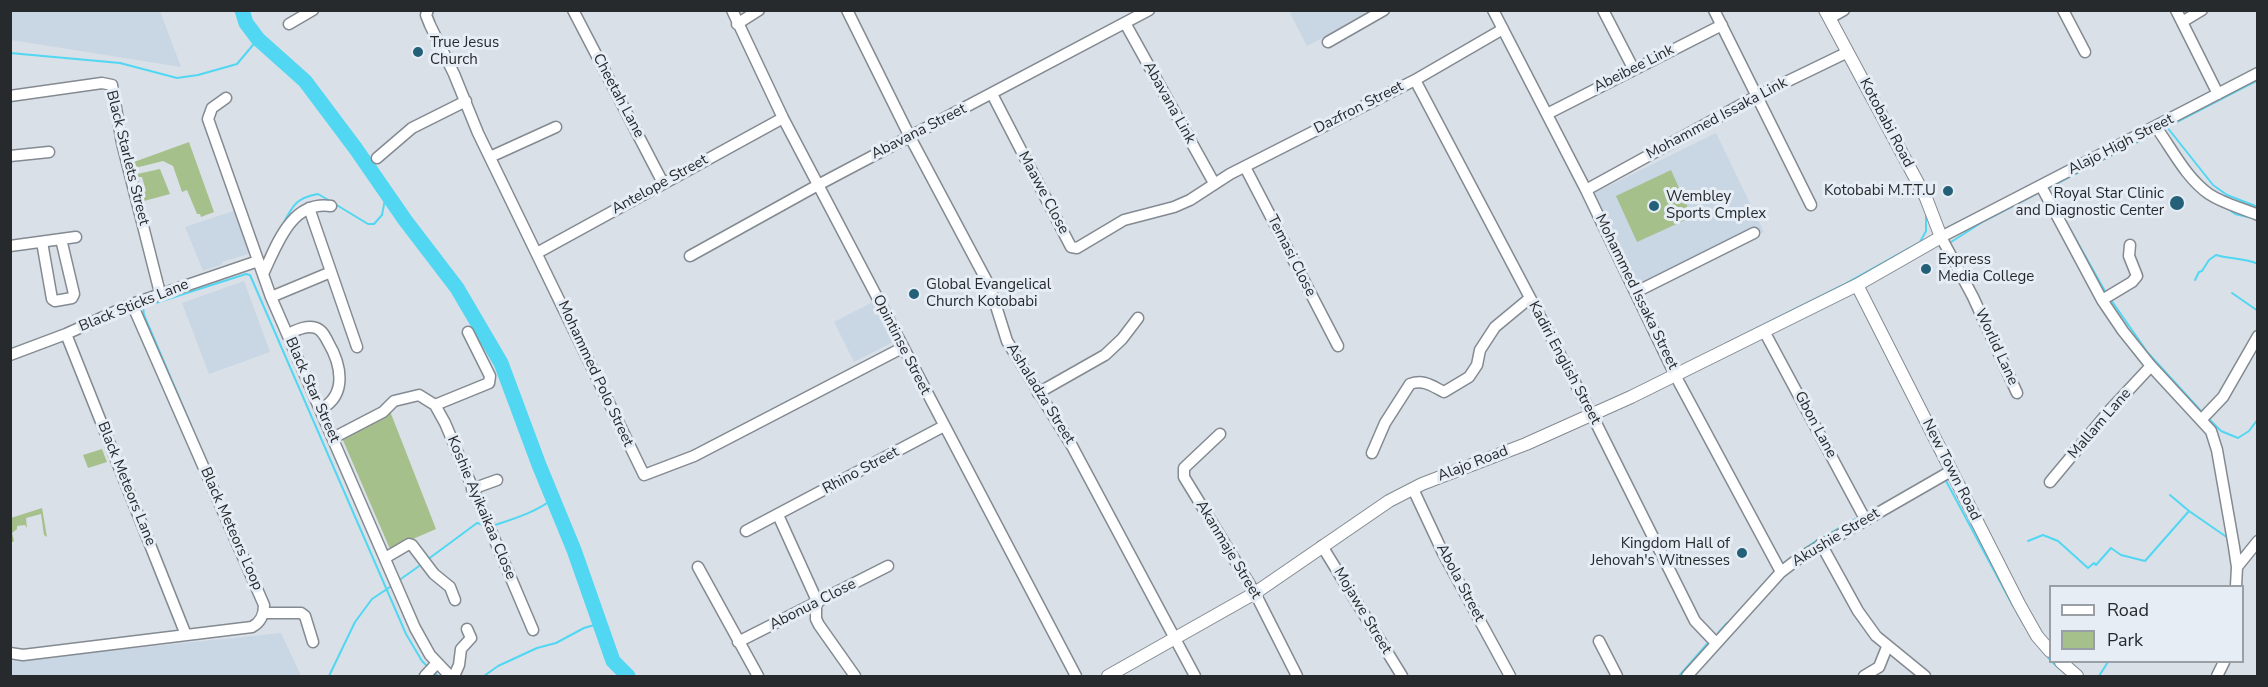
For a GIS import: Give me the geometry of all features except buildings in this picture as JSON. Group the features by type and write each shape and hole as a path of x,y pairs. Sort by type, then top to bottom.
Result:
{"street":[{"path":"289,24 313,10"},
{"name":"Mohammed Polo Street","path":"428,10 426,15 430,25 490,157 644,476 694,456 902,348"},
{"name":"Cheetah Lane","path":"573,10 663,183"},
{"name":"Opintinse Street","path":"732,10 783,118 1076,676"},
{"path":"737,24 759,10"},
{"name":"Ashaladza Street","path":"848,10 910,137 990,287 1007,341 1072,446 1195,676"},
{"name":"Abavana Street","path":"690,256 818,184 1149,10"},
{"path":"1328,42 1384,10"},
{"name":"Mohammed Issaka Street","path":"1493,10 1586,190 1676,375 1781,572"},
{"path":"1603,10 1633,68"},
{"path":"1714,10 1811,205"},
{"path":"1828,14 1844,10"},
{"path":"2063,10 2085,52"},
{"path":"2176,10 2218,93"},
{"path":"2182,22 2202,10"},
{"name":"Kotobabi Road","path":"1828,14 1926,198 1941,237"},
{"name":"Abavana Link","path":"1125,23 1214,183"},
{"name":"Abeibee Link","path":"1547,114 1633,68 1722,25"},
{"name":"Dazfron Street","path":"1214,183 1415,80 1503,29"},
{"name":"Mohammed Issaka Link","path":"1586,190 1757,96 1848,52"},
{"name":"Alajo High Street","path":"1857,285 1941,237 2258,73"},
{"name":"Kadiri English Street","path":"1415,80 1592,415 1695,621 1716,643"},
{"name":"Black Starlets Street","path":"10,96 102,83 112,85 122,143 160,293"},
{"name":"Maawe Close","path":"992,94 1071,247 1081,247 1124,220 1174,207 1190,200 1214,183"},
{"name":"Black Star Street","path":"226,98 212,108 208,119 271,297 415,627 430,655 452,676"},
{"path":"377,158 412,128 466,101"},
{"name":"Antelope Street","path":"537,253 783,118"},
{"path":"490,157 556,127"},
{"path":"2156,127 2190,175 2204,190 2226,202 2258,214"},
{"path":"10,156 49,152"},
{"name":"Temasi Close","path":"1245,166 1338,346"},
{"path":"2041,186 2102,300 2123,331 2151,366 2211,431 2217,450 2237,567 2236,585"},
{"path":"263,274 289,224 297,216 319,205 331,206"},
{"path":"309,208 357,347"},
{"path":"1636,292 1754,232"},
{"path":"10,246 76,237"},
{"name":"Worlid Lane","path":"1941,237 1973,297 2017,393"},
{"path":"42,242 52,298 55,301 66,300 72,298 74,294 61,239"},
{"path":"2102,300 2132,282 2137,276 2128,256 2130,245"},
{"name":"Black Sticks Lane","path":"10,355 66,334 160,293 258,261"},
{"path":"271,297 331,272"},
{"name":"Alajo Road","path":"1108,676 1255,593 1365,515 1413,489 1592,415 1857,285"},
{"name":"New Town Road","path":"1857,285 2031,626 2049,650"},
{"path":"1372,453 1385,423 1410,384 1424,382 1433,384 1441,391 1448,391 1469,377 1477,365 1480,350 1500,322 1530,298"},
{"name":"Black Meteors Loop","path":"132,304 264,605 264,613"},
{"path":"1038,393 1105,355 1116,346 1138,318"},
{"path":"288,334 305,327 320,330 334,351 340,370 340,382 333,401 321,409"},
{"name":"Gbon Lane","path":"1764,331 1865,519"},
{"path":"333,438 383,412 394,401 419,395 435,405 489,383 490,376 468,332"},
{"name":"Black Meteors Lane","path":"66,334 186,635"},
{"path":"2201,420 2223,397 2258,336"},
{"name":"Mallam Lane","path":"2050,482 2110,410 2151,366"},
{"name":"Koshie Ayikaikaa Close","path":"435,405 445,423 532,630"},
{"name":"Rhino Street","path":"746,531 944,426"},
{"name":"Akanmaje Street","path":"1220,434 1184,468 1184,477 1255,593 1297,676"},
{"name":"Akushie Street","path":"1687,676 1781,572 1797,558 1951,471"},
{"path":"472,489 497,480"},
{"name":"Abola Street","path":"1413,489 1443,553 1510,676"},
{"path":"778,515 817,603 816,619 855,676"},
{"path":"2237,567 2258,541"},
{"path":"385,558 409,544 412,545 434,574 450,587 455,600"},
{"path":"1821,544 1858,610 1887,647 1925,676"},
{"name":"Mojawe Street","path":"1322,546 1402,676"},
{"name":"Abonua Close","path":"738,642 888,566"},
{"path":"698,567 758,676"},
{"path":"10,653 23,655 252,627 258,624 264,613 301,613 313,642"},
{"path":"452,676 459,665 461,649 471,638 467,629"},
{"path":"1599,641 1617,676"},
{"path":"1864,676 1879,667 1887,647"},
{"path":"425,676 437,663"}],"shaded area":[{"path":"1294,10 1363,10 1365,15 1307,46 1290,13"},
{"path":"10,11 160,11 181,67 11,40"},
{"path":"1716,133 1764,232 1643,292 1594,193"},
{"path":"236,210 248,254 203,271 185,227"},
{"path":"244,281 270,352 209,374 182,303"},
{"path":"873,302 893,342 854,362 834,322"},
{"path":"281,633 301,676 11,676 10,674 10,661"}],"green space":[{"path":"189,142 214,212 201,217 197,214 187,190 182,192 173,166 163,161 135,168 134,162"},
{"path":"160,169 170,194 144,201 142,193 146,191 142,177 138,177 137,174"},
{"name":"Wembley Sports Cmplex","path":"1671,170 1692,217 1637,242 1616,196"},
{"path":"388,406 436,529 390,549 339,431"},
{"path":"102,449 107,462 88,468 83,455"},
{"path":"42,508 47,537 44,535 41,514 26,518 27,528 25,525 17,526 12,533 14,541 11,543 11,518"}],"waterway":[{"path":"242,10 246,23 258,39 305,81 356,149 405,220 457,288 501,363 574,550 613,661 628,676"},
{"path":"10,53 120,63 177,78 198,75 237,64 258,39"},
{"path":"2258,80 2167,127 2213,185 2227,195 2258,207"},
{"path":"2048,188 2155,133"},
{"path":"2048,188 2058,207"},
{"path":"1951,242 1984,221 2040,192"},
{"path":"283,224 300,200 318,194 330,201"},
{"path":"335,204 368,224 374,224 382,215 386,194"},
{"path":"2227,208 2235,214 2252,218"},
{"path":"1725,344 1843,285 1920,242 1926,231 1926,215"},
{"path":"2066,222 2106,293"},
{"path":"2195,280 2209,260 2216,255 2258,264"},
{"path":"192,428 144,315 143,307 246,274 250,275 406,634 422,661 429,668"},
{"path":"2232,293 2258,311"},
{"path":"2111,300 2148,353 2202,412"},
{"path":"2133,352 2141,362"},
{"path":"2208,418 2221,431 2238,438 2249,431 2258,419"},
{"path":"1945,479 2013,606"},
{"path":"2170,495 2189,511"},
{"path":"492,526 532,511 554,498"},
{"path":"1868,513 1886,502"},
{"path":"2028,541 2043,535 2058,541 2088,568 2094,563 2096,565 2111,548 2121,555 2145,561 2189,511 2228,538"},
{"path":"1789,559 1859,517"},
{"path":"427,560 477,523 484,525"},
{"path":"398,581 422,564"},
{"path":"329,676 355,622 372,599 393,585"},
{"path":"2017,613 2030,634"},
{"path":"484,676 498,666 537,648 556,643 584,628 601,623"},
{"path":"1718,633 1727,623"},
{"path":"1679,676 1707,644"},
{"path":"2046,655 2049,659"},
{"path":"2053,663 2068,676"},
{"path":"2099,676 2107,663"},
{"path":"433,672 438,676"}],"place":[{"name":"True Jesus Church","path":"418,52"},
{"name":"Kotobabi M.T.T.U","path":"1948,191"},
{"name":"Royal Star Clinic and Diagnostic Center","path":"2177,203"},
{"name":"Wembley Sports Cmplex","path":"1654,206"},
{"name":"Express Media College","path":"1926,269"},
{"name":"Global Evangelical Church Kotobabi","path":"914,294"},
{"name":"Kingdom Hall of Jehovah's Witnesses","path":"1742,553"}]}
